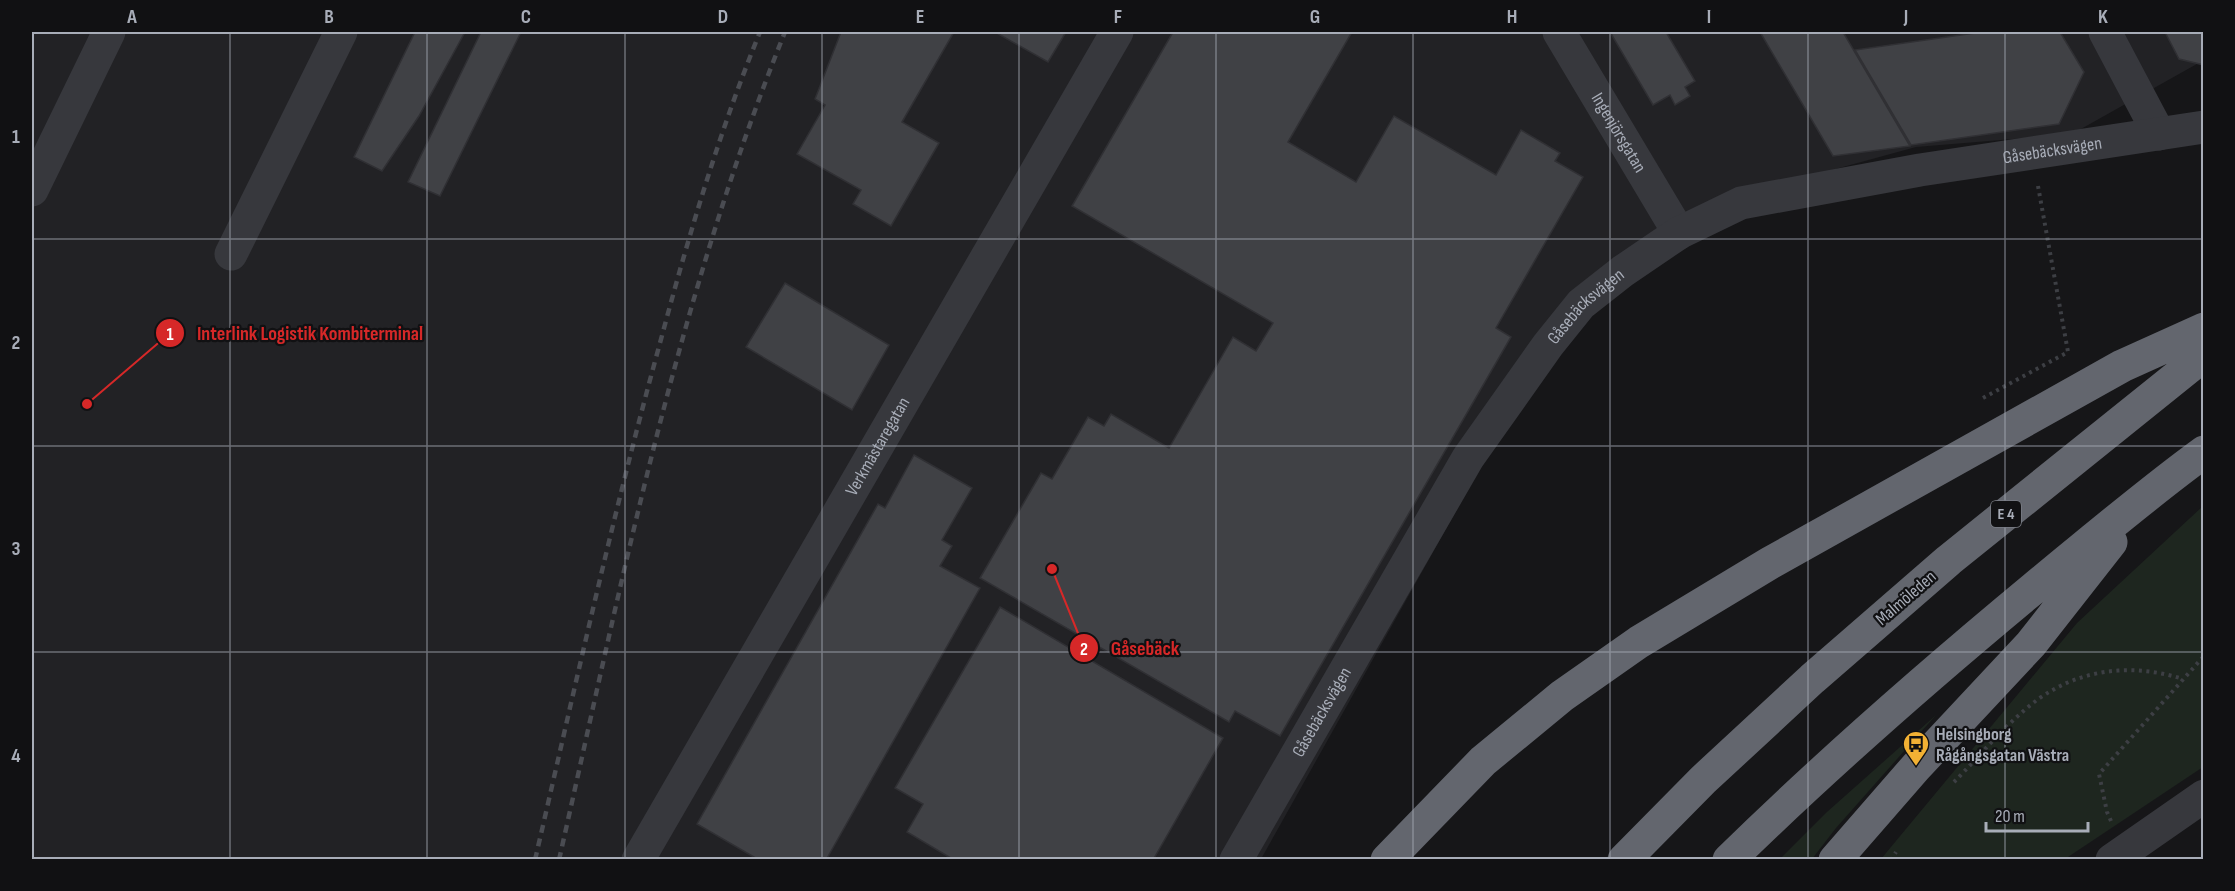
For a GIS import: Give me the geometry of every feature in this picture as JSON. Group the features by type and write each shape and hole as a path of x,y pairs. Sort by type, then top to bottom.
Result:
{"highway":[{"path":"1387,860 1484,761 1562,696 1638,642 1770,563 2122,366 2204,329"},
{"name":"Malmöleden","path":"1624,860 1720,764 1812,679 1949,560 2204,355"},
{"path":"1729,860 1798,793 1932,672 2149,493 2204,452"},
{"path":"1835,860 1916,767 2031,644 2149,493"}],"street":[{"path":"32,190 110,32"},
{"path":"231,254 341,32"},
{"name":"Verkmästaregatan","path":"638,860 1117,32"},
{"name":"Ingenjörsgatan","path":"1559,32 1679,233"},
{"path":"2105,32 2159,134"},
{"name":"Gåsebäcksvägen","path":"1236,860 1468,458 1548,345 1581,304 1623,271 1679,233 1741,203 2031,152 2204,127"},
{"path":"2119,854 2204,796"}],"path":[{"path":"1983,398 2068,352 2031,152"},
{"path":"2119,854 2099,774 2204,656"},
{"path":"1954,782 2028,707 2051,690 2108,670 2132,669 2165,673 2183,679"},
{"path":"1891,860 1896,852"}],"shaded area":[{"path":"32,32 2203,32 2204,60 2072,134 1916,147 1740,195 1552,340 1261,859 32,860"},
{"path":"2203,506 2203,767 2065,859 1881,859 2077,623"},
{"path":"1936,715 1836,828 1812,859 1780,859 1827,812"}],"building":[{"path":"415,32 465,32 419,116 382,171 354,157"},
{"path":"481,32 521,32 440,196 408,182"},
{"path":"841,32 954,32 902,122 939,143 891,226 853,204 861,190 797,154 825,105 815,99"},
{"path":"995,32 1066,32 1048,62"},
{"path":"1173,32 1352,32 1288,142 1356,182 1394,116 1496,175 1521,130 1560,153 1555,161 1583,177 1496,328 1511,337 1280,736 1235,711 1229,722 980,578 1041,473 1052,479 1088,417 1104,426 1111,414 1169,448 1233,337 1256,351 1273,323 1072,206"},
{"path":"1610,32 1666,32 1695,81 1685,87 1690,96 1675,105 1670,95 1653,105"},
{"path":"1760,32 1843,32 1910,146 1833,156"},
{"path":"1982,32 2060,32 2084,72 2059,124 1911,145 1855,50"},
{"path":"2165,32 2204,32 2204,65 2179,59"},
{"path":"785,283 889,345 852,410 746,347"},
{"path":"914,455 972,488 942,540 952,546 940,566 980,588 826,860 759,860 697,824 878,504 885,508"},
{"path":"1000,607 1223,738 1153,860 954,860 907,832 923,804 895,788"}],"railway":[{"path":"535,860 610,536 643,407 693,225 718,147 760,32"},
{"path":"559,860 630,545 683,337 713,234 747,132 785,32"}],"place":[{"name":"Interlink Logistik Kombiterminal","path":"87,404"},
{"name":"Gåsebäck","path":"1052,569"},
{"name":"Helsingborg Rågångsgatan Västra","path":"1916,767"}]}
